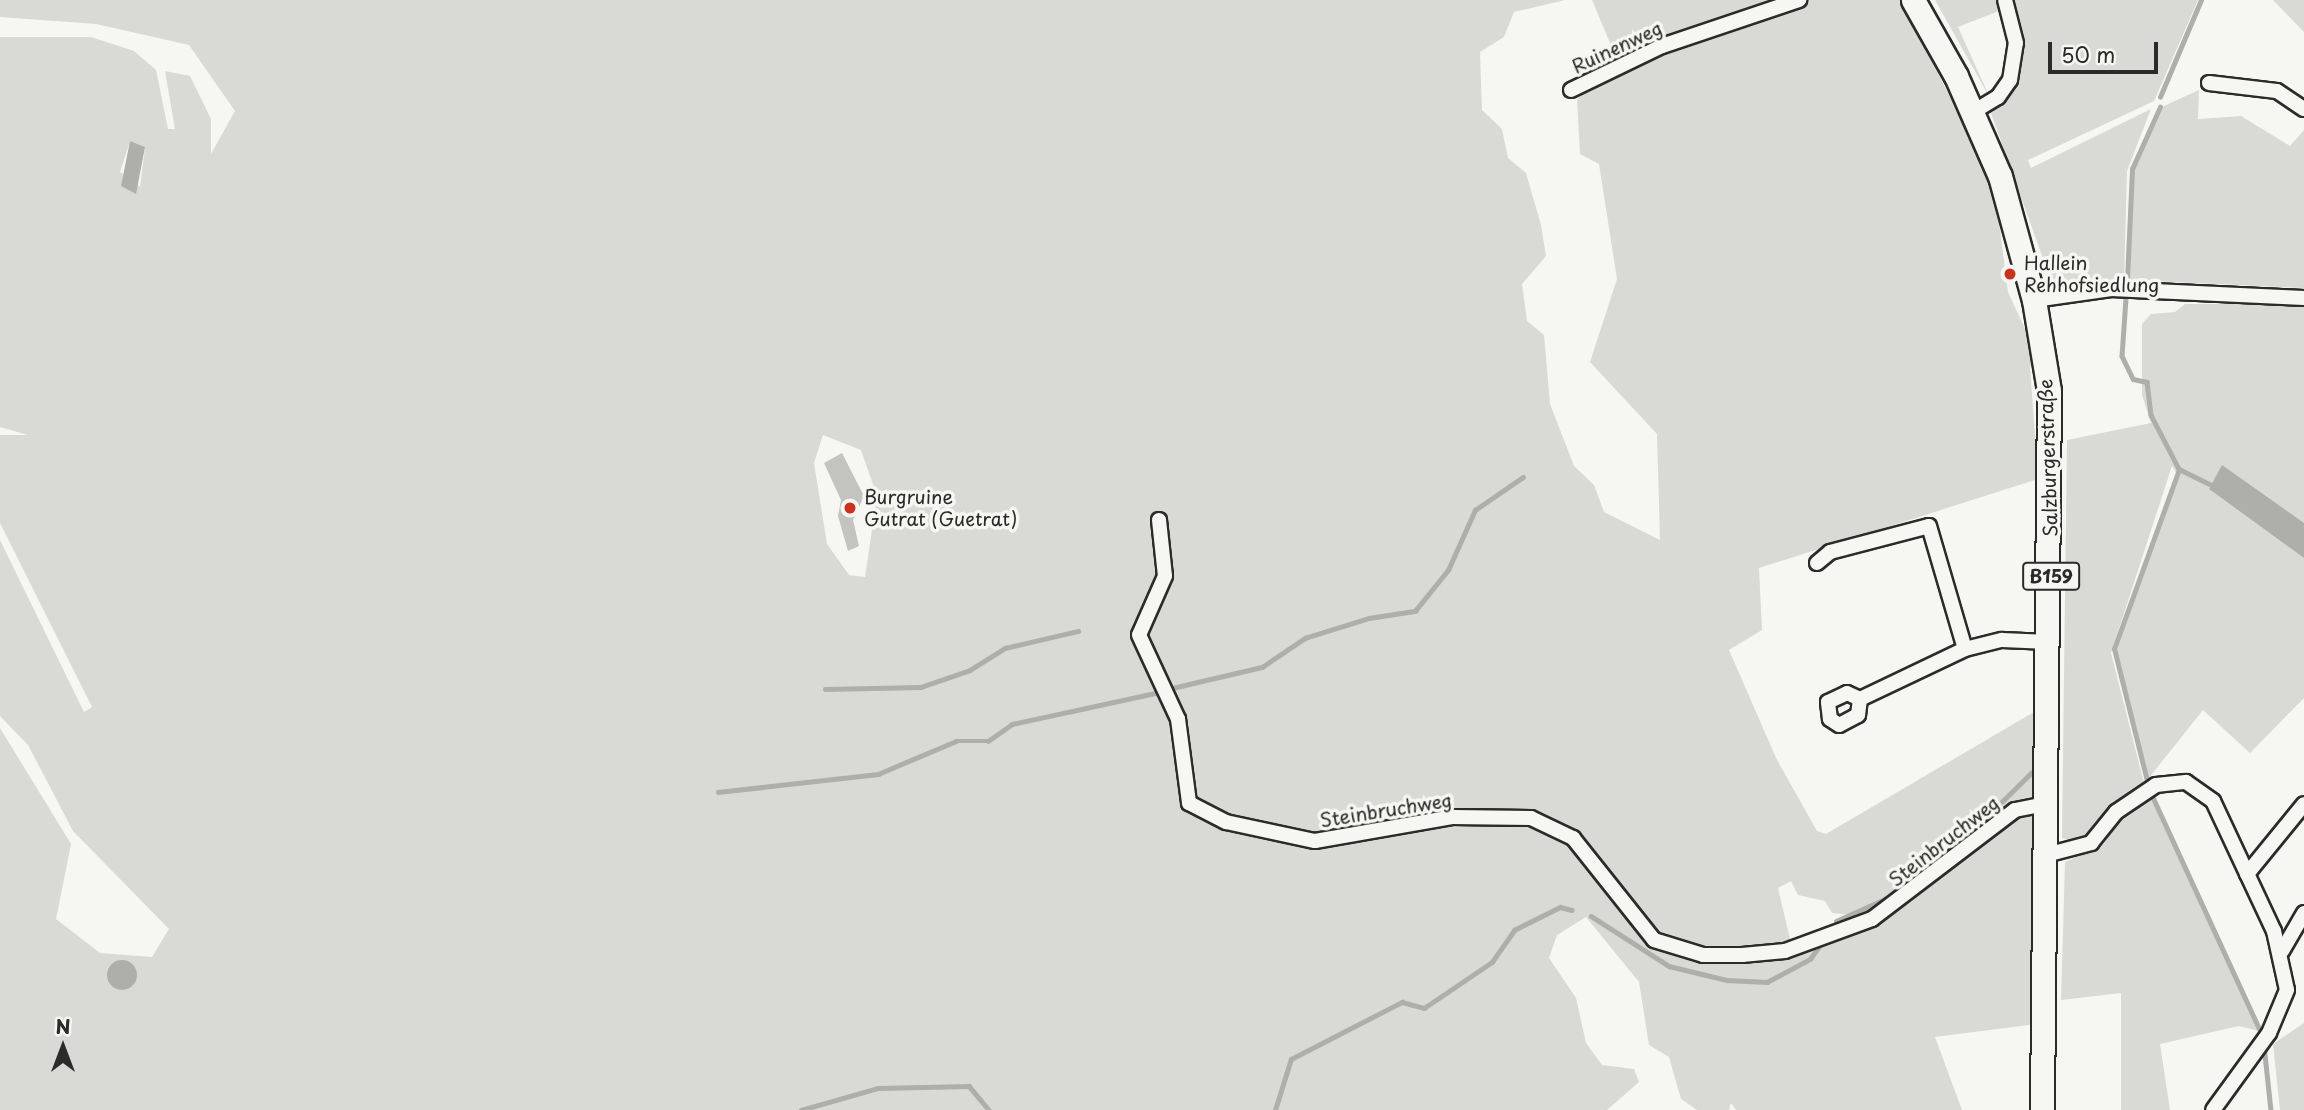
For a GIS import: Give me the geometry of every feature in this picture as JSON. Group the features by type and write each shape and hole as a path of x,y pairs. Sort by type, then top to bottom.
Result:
{"main road":[{"name":"Salzburgerstraße","path":"1913,0 1973,111 2000,176 2034,300 2051,432 2040,641 2039,804 2046,855 2042,1110"}],"street":[{"name":"Ruinenweg","path":"1572,90 1662,46 1799,0"},
{"path":"1973,111 1998,97 2010,80 2016,43 2005,0"},
{"path":"2209,83 2277,90 2304,109"},
{"path":"2034,300 2111,289 2304,298"},
{"name":"Steinbruchweg","path":"1159,520 1165,576 1139,635 1178,719 1189,803 1226,821 1315,841 1452,817 1531,818 1573,838 1654,940 1703,955 1742,955 1785,951 1872,919 2039,804"},
{"path":"1817,563 1830,552 1929,526 1965,649"},
{"path":"1860,699 1965,649 2040,641"},
{"path":"2046,855 2091,843 2149,788 2174,780 2200,788 2247,874 2282,951 2287,990 2279,1015 2213,1110"},
{"path":"2247,874 2304,804"},
{"path":"2282,951 2304,913"}],"shaded area":[{"path":"0,0 1565,0 1514,12 1504,37 1480,52 1482,110 1502,129 1508,158 1526,173 1541,225 1546,256 1522,284 1527,321 1544,335 1550,404 1574,466 1594,485 1604,512 1660,540 1657,434 1590,362 1617,279 1599,164 1580,154 1577,100 1589,87 1664,50 1808,0 1901,0 1994,184 2008,292 2037,355 2030,366 2038,479 1759,568 1762,630 1729,650 1777,760 1817,831 1826,834 2034,712 2034,796 2009,802 1895,895 1852,915 1832,913 1825,901 1798,895 1791,881 1778,888 1790,939 1871,927 1941,878 2013,815 2038,810 2035,1024 1935,1037 1962,1110 1736,1110 1731,1103 1729,1110 1697,1110 1681,1099 1669,1057 1649,1045 1639,982 1586,917 1557,935 1549,958 1576,998 1586,1043 1602,1065 1634,1069 1639,1082 1607,1110 0,1110 0,728 71,844 56,919 100,953 152,957 169,929 73,831 28,745 0,716 0,540 84,712 92,707 0,523 0,435 28,435 0,427 0,37 91,37 134,51 156,70 168,129 175,129 165,71 190,76 211,119 211,154 235,111 189,45 96,24 0,17","holes":["130,141 145,147 140,187 120,172","823,435 861,450 877,496 865,577 849,575 827,544 814,463"]},
{"path":"1592,0 1790,0 1618,62"},
{"path":"1935,0 2002,0 2004,9 1958,27 1990,98"},
{"path":"2008,0 2198,0 2154,101 2028,160 2031,168 2151,109 2127,171 2124,279 2061,283 2050,278 1991,113 2015,75"},
{"path":"2273,0 2304,0 2304,32"},
{"path":"2199,90 2198,119 2241,116 2290,146 2304,130 2304,288 2129,280 2134,171 2164,106"},
{"path":"130,141 145,147 136,194 121,186"},
{"path":"2185,304 2304,304 2304,523 2209,489 2304,558 2304,698 2250,753 2203,710 2148,779 2116,654 2176,473 2172,466 2111,653 2144,783 2119,799 2087,836 2072,841 2062,838 2067,440 2151,423 2142,395 2142,324 2151,314 2175,312"},
{"path":"2222,465 2304,523 2304,558 2209,489"},
{"path":"2149,795 2259,1031 2239,1026 2160,1044 2170,1110 2121,1110 2121,993 2061,1000 2065,862 2104,844 2123,813"},
{"path":"122,960 133,964 137,975 133,986 122,990 111,986 107,975 111,964"},
{"path":"2304,1023 2304,1110 2280,1110 2273,1044"}],"building":[{"name":"Burgruine Gutrat (Guetrat)","path":"842,453 864,496 853,520 859,546 848,551 838,516 841,500 824,463"}],"waterway":[{"path":"2160,97 2201,0"},
{"path":"2127,280 2132,169 2160,107"},
{"path":"2126,298 2122,356 2133,379 2147,382 2151,415 2179,469 2212,485"},
{"path":"2148,785 2114,649 2179,469"},
{"path":"1168,689 1262,667 1305,638 1369,618 1415,611 1448,570 1475,510 1523,477"},
{"path":"825,689 921,687 970,670 1005,648 1078,631"},
{"path":"718,792 878,774 956,741 988,741 1012,724 1155,693"},
{"path":"1958,845 2031,773"},
{"path":"2151,793 2262,1034"},
{"path":"1836,921 1896,894"},
{"path":"1275,1110 1291,1059 1402,1002 1424,1008 1492,962 1514,930 1560,907 1572,910"},
{"path":"1591,916 1669,966 1727,980 1767,982 1810,959 1821,944"},
{"path":"2264,1045 2271,1110"},
{"path":"801,1110 878,1088 969,1086 989,1110"}],"place":[{"name":"Hallein Rehhofsiedlung","path":"2010,274"},
{"name":"Burgruine Gutrat (Guetrat)","path":"850,508"}]}
